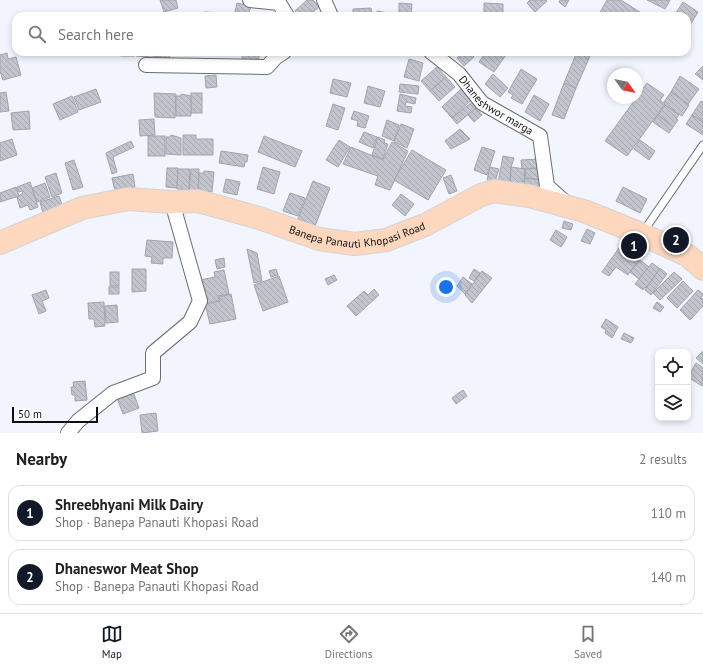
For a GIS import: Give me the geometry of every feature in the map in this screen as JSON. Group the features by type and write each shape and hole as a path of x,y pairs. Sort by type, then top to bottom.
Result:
{"main road":[{"name":"Banepa Panauti Khopasi Road","path":"0,244 82,208 128,199 172,202 198,201 259,218 319,239 355,244 386,240 425,225 481,195 494,191 529,196 568,206 641,234 687,255 703,269"}],"street":[{"path":"250,0 279,3 285,12"},
{"path":"324,0 328,12"},
{"path":"146,65 235,66 260,68 267,67 278,56"},
{"name":"Dhaneshwor marga","path":"436,56 459,74 482,103 540,136 547,186 568,206"},
{"path":"68,433 78,421 113,392 153,378 153,353 190,322 200,301 172,202"}],"lane":[{"path":"641,234 703,145"}],"building":[{"path":"160,0 176,0 178,8 164,12"},
{"path":"307,0 313,0 319,7 313,12 295,11"},
{"path":"530,0 547,1 535,12 527,3"},
{"path":"560,0 569,0 565,7 559,2"},
{"path":"607,0 621,0 640,12 600,12"},
{"path":"647,0 670,0 665,9"},
{"path":"683,2 698,12 691,24 691,12 677,12"},
{"path":"237,3 251,6 249,12 235,12"},
{"path":"399,3 412,4 411,12 399,12"},
{"path":"484,3 503,4 503,12 484,12"},
{"path":"371,8 372,12 353,12 353,9"},
{"path":"7,53 8,59 16,57 21,75 3,80 0,71 0,55"},
{"path":"150,56 170,56 169,62 161,62 162,57"},
{"path":"242,56 259,56 258,62 242,59"},
{"path":"459,56 474,57 464,66 457,58"},
{"path":"483,56 505,56 494,72 479,62"},
{"path":"575,56 590,56 576,88 564,83"},
{"path":"409,59 423,63 419,81 404,77"},
{"path":"703,66 703,80 695,74"},
{"path":"437,67 446,77 430,91 421,81"},
{"path":"521,69 537,79 522,104 511,98 513,95 508,92"},
{"path":"493,74 508,88 500,97 485,84"},
{"path":"216,75 217,87 206,88 205,76"},
{"path":"680,76 699,89 688,104 671,92"},
{"path":"446,77 455,87 439,101 430,91"},
{"path":"333,79 351,83 347,97 330,93"},
{"path":"564,83 576,88 564,119 552,115"},
{"path":"647,83 664,95 660,100 665,104 627,156 605,141 632,104 643,104 643,89"},
{"path":"400,84 419,86 418,94 399,92"},
{"path":"368,86 385,91 380,107 364,103"},
{"path":"96,89 101,102 79,110 74,97"},
{"path":"461,89 471,100 452,118 442,107"},
{"path":"6,92 9,111 0,112 0,93"},
{"path":"671,92 689,105 682,116 665,105 664,102"},
{"path":"154,93 176,94 175,118 155,117"},
{"path":"191,93 202,93 202,113 191,113"},
{"path":"181,94 191,96 191,116 176,116 176,96 181,96"},
{"path":"400,94 416,98 415,104 406,102 405,106 412,107 411,113 397,111"},
{"path":"534,95 549,104 540,121 525,112"},
{"path":"72,96 78,112 60,120 53,104"},
{"path":"701,101 703,102 703,122 692,115"},
{"path":"472,102 476,108 457,124 452,118"},
{"path":"333,104 345,108 338,130 326,126"},
{"path":"665,105 679,115 676,119 678,120 673,127 658,115"},
{"path":"476,108 482,115 474,122 468,115"},
{"path":"29,111 30,129 13,130 11,113"},
{"path":"354,111 369,116 365,128 357,126 358,121 351,119"},
{"path":"658,115 673,127 669,133 653,122"},
{"path":"692,115 703,122 703,135 686,124"},
{"path":"154,119 155,135 140,136 139,120"},
{"path":"387,120 399,125 394,141 382,136"},
{"path":"401,124 414,129 407,148 394,142"},
{"path":"460,129 470,139 451,149 445,141"},
{"path":"364,132 377,137 373,148 359,142"},
{"path":"171,135 181,138 181,155 166,154 166,137 170,137"},
{"path":"183,135 196,135 196,139 213,139 213,155 183,155"},
{"path":"148,136 165,136 165,156 148,156"},
{"path":"264,136 302,151 295,167 258,152"},
{"path":"378,137 385,140 384,143 388,144 383,159 372,155"},
{"path":"12,139 17,155 0,161 0,143"},
{"path":"339,140 350,147 338,167 326,160"},
{"path":"640,140 655,151 649,160 634,149"},
{"path":"131,141 134,147 113,157 117,172 112,174 106,153"},
{"path":"392,142 408,151 390,190 375,185 378,176 343,164 351,147 383,160"},
{"path":"482,147 495,151 487,175 474,170"},
{"path":"412,150 446,170 428,200 394,180"},
{"path":"221,151 248,155 247,162 245,162 244,167 219,163"},
{"path":"503,156 514,158 511,167 510,185 498,183"},
{"path":"539,159 540,168 522,169 521,160"},
{"path":"74,160 83,187 73,190 65,163"},
{"path":"263,167 280,172 274,194 257,189"},
{"path":"490,167 499,169 495,182 487,180"},
{"path":"511,167 525,169 524,182 518,182 518,188 510,188"},
{"path":"167,168 178,168 177,188 166,187"},
{"path":"540,168 541,180 526,178 525,169"},
{"path":"178,169 190,169 189,190 177,189"},
{"path":"191,169 199,169 198,192 189,192"},
{"path":"204,171 214,172 212,192 198,191 199,173 204,173"},
{"path":"56,173 62,193 52,197 45,177"},
{"path":"133,174 135,187 115,191 112,178"},
{"path":"451,175 457,191 449,194 443,178"},
{"path":"525,178 543,180 543,188 524,187"},
{"path":"226,179 240,182 237,195 223,192"},
{"path":"313,181 330,188 315,226 298,219"},
{"path":"30,182 38,207 30,210 28,205 20,208 17,197 23,193 22,191 19,192 17,187"},
{"path":"45,183 50,197 37,202 32,188"},
{"path":"16,187 19,196 0,202 0,193"},
{"path":"623,187 647,199 640,213 616,201"},
{"path":"290,193 305,198 298,216 283,211"},
{"path":"401,194 414,204 405,216 392,205"},
{"path":"59,196 63,207 43,213 40,202"},
{"path":"564,221 573,224 571,230 562,228"},
{"path":"587,229 595,233 590,244 581,241"},
{"path":"556,230 567,237 561,247 550,240"},
{"path":"147,240 173,242 172,258 163,258 163,264 151,263 152,257 145,256"},
{"path":"621,245 640,258 628,275 616,267 609,276 602,272"},
{"path":"247,249 257,253 262,281 254,283"},
{"path":"224,258 225,267 217,269 215,260"},
{"path":"640,260 649,267 639,279 630,272"},
{"path":"652,263 660,269 643,290 635,284"},
{"path":"660,268 667,274 651,295 645,290"},
{"path":"132,269 146,269 146,291 132,292"},
{"path":"276,269 278,275 271,277 269,271"},
{"path":"474,269 480,273 474,281 469,278"},
{"path":"224,270 229,294 218,296 219,301 205,304 200,280 215,277 214,272"},
{"path":"482,271 492,278 472,303 465,295"},
{"path":"110,272 119,272 119,286 110,286"},
{"path":"674,272 682,279 660,300 653,293"},
{"path":"334,275 337,280 328,285 325,279"},
{"path":"279,276 288,302 263,311 254,285"},
{"path":"463,277 472,284 465,294 457,286"},
{"path":"683,281 693,291 677,308 667,298"},
{"path":"109,287 119,287 119,294 109,294"},
{"path":"374,289 379,295 356,316 347,306 364,291 368,295"},
{"path":"46,290 49,298 42,301 46,311 39,314 32,295"},
{"path":"698,290 703,294 701,298 703,299 703,306 690,320 680,310"},
{"path":"231,294 236,319 210,324 205,304 220,301 219,297"},
{"path":"104,302 105,326 95,327 94,319 89,319 88,303"},
{"path":"657,302 664,307 660,312 653,308"},
{"path":"117,305 118,322 106,323 105,306"},
{"path":"606,319 618,327 612,338 605,333 606,330 601,327"},
{"path":"624,333 634,338 631,343 621,339"},
{"path":"703,351 703,364 696,358"},
{"path":"696,363 703,368 702,386 691,379 691,372"},
{"path":"85,381 87,400 75,401 75,395 72,395 71,387 74,387 73,382"},
{"path":"463,390 467,396 456,404 452,398"},
{"path":"133,392 139,408 123,414 117,398"},
{"path":"156,413 158,431 142,433 140,415"}],"place":[{"name":"Dhaneswor Meat Shop","path":"676,240"},
{"name":"Shreebhyani Milk Dairy","path":"634,246"}]}
